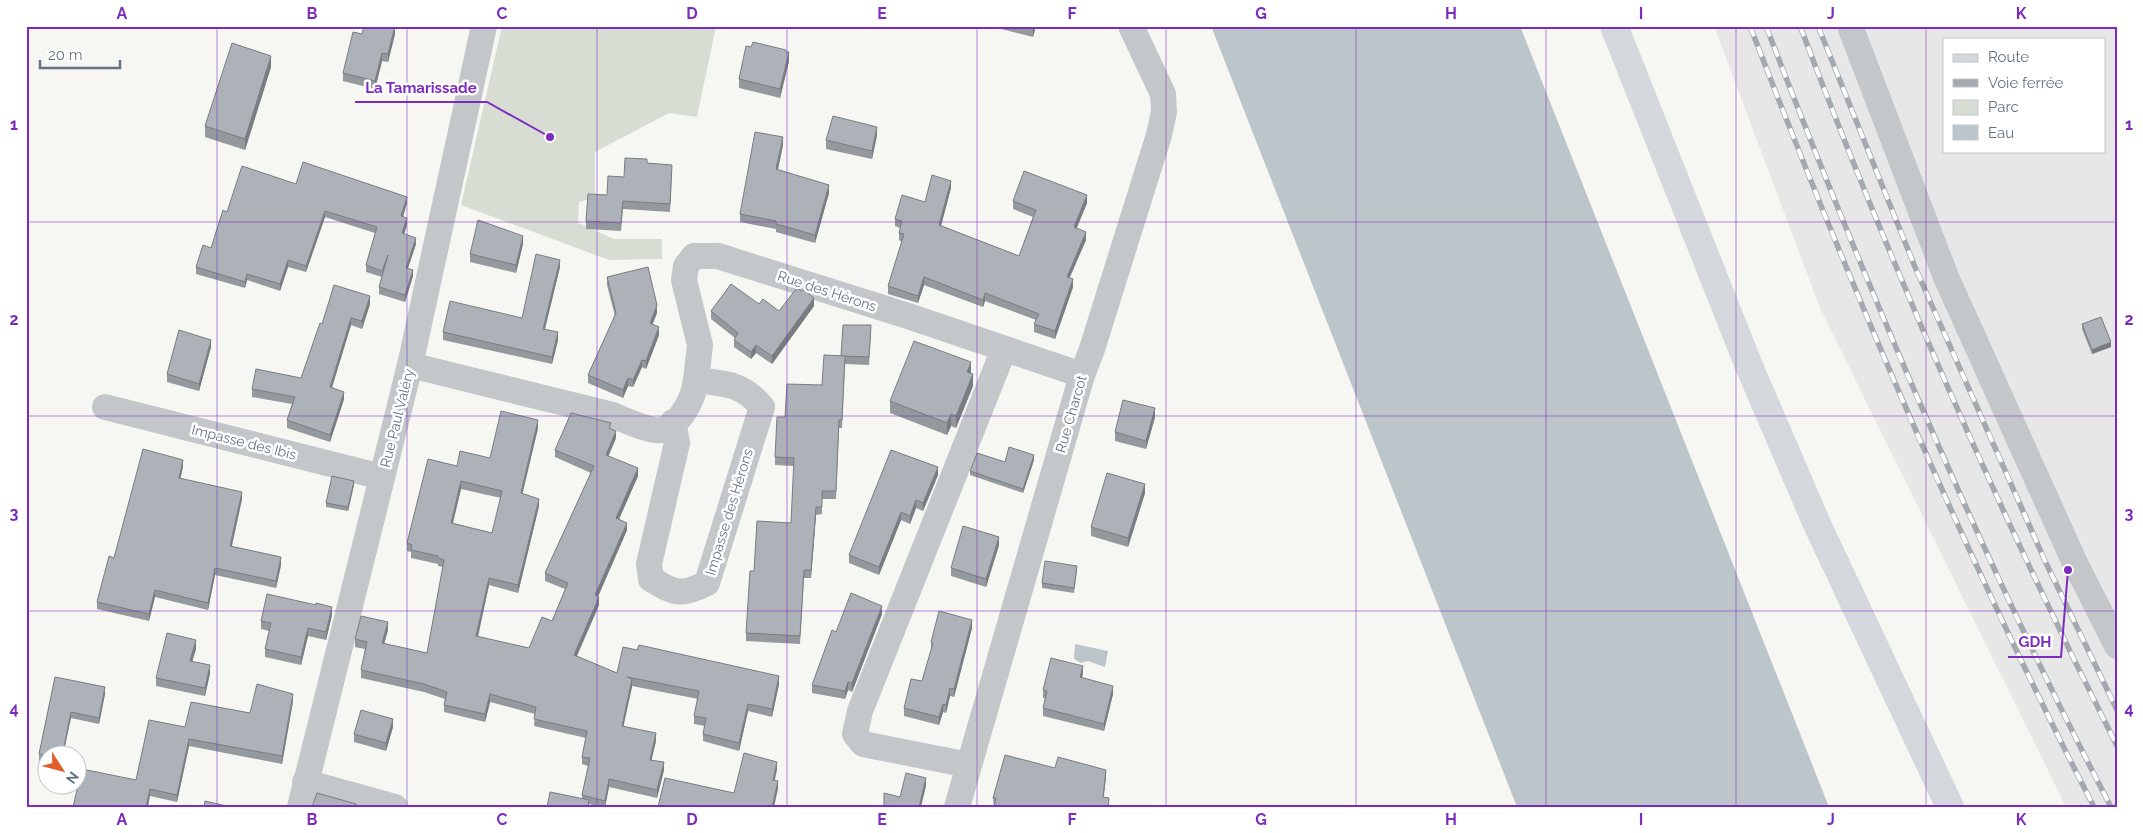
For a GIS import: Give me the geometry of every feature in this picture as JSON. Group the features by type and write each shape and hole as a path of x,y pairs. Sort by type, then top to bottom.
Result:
{"main road":[{"path":"1614,26 1749,366 1816,522 1950,807"}],"street":[{"name":"Rue Paul Valéry","path":"300,807 410,365 484,26"},
{"name":"Rue Charcot","path":"957,807 1082,375 1092,349 1159,135 1164,112 1163,94 1131,26"},
{"path":"1850,26 1946,278 2074,561 2117,646"},
{"name":"Rue des Hérons","path":"696,380 700,345 684,280 686,266 694,256 718,256 1082,375"},
{"path":"969,765 863,744 855,734 860,711 1004,349"},
{"path":"410,365 613,416 645,428 662,430 682,417 695,389 696,380"},
{"name":"Impasse des Hérons","path":"673,422 677,443 649,564 652,579 674,592 691,592 707,583 762,407 750,392 726,384 696,380"},
{"name":"Impasse des Ibis","path":"106,407 382,477"},
{"path":"306,782 395,807"}],"shaded area":[{"path":"1714,26 2117,26 2117,807 2066,807 1820,308"}],"green space":[{"path":"502,26 716,26 697,117 669,113 595,152 595,198 579,202 578,223 614,239 662,239 662,259 609,260 461,205"}],"water":[{"path":"1211,26 1520,26 1829,807 1517,807"},
{"path":"1075,644 1108,651 1105,667 1088,661 1081,663 1074,659"}],"building":[{"path":"364,26 395,26 388,54 382,53 375,81 343,73 353,32 362,34"},
{"path":"1023,26 1034,26 1033,29"},
{"path":"753,42 789,52 780,89 739,79 746,46 751,47"},
{"path":"232,43 271,56 245,139 205,126"},
{"path":"833,116 877,127 872,151 826,140"},
{"path":"755,132 783,137 776,169 829,185 815,235 776,224 776,221 740,214"},
{"path":"625,158 647,159 647,163 672,165 670,204 623,201 621,223 586,221 588,194 607,195 608,176 624,177"},
{"path":"303,162 407,197 401,216 407,218 402,233 416,238 406,268 413,270 405,295 379,287 388,255 382,271 366,265 377,227 325,211 306,266 288,260 280,284 247,274 245,282 196,267 203,245 211,248 223,210 227,212 242,166 296,184"},
{"path":"1024,171 1087,195 1074,227 1086,232 1067,277 1073,279 1055,331 1034,324 1039,314 985,293 983,300 924,277 918,296 888,286 904,234 899,233 902,221 895,219 902,195 925,202 932,175 951,181 939,225 1019,256 1036,210 1013,201"},
{"path":"478,220 523,236 516,265 470,254"},
{"path":"536,254 560,260 543,329 558,332 552,357 443,332 450,301 522,318"},
{"path":"648,267 657,305 650,323 659,327 646,361 642,360 633,380 628,378 623,390 588,375 616,313 607,277"},
{"path":"731,284 759,304 763,299 779,311 796,289 805,291 814,298 772,356 756,345 751,352 734,340 738,333 711,311"},
{"path":"334,285 370,296 362,321 351,318 330,387 344,392 330,435 287,420 295,397 252,389 256,369 301,378 320,323 322,324"},
{"path":"2101,317 2111,342 2092,350 2082,324"},
{"path":"843,325 871,325 869,357 841,356"},
{"path":"179,330 211,340 199,384 167,374"},
{"path":"914,341 971,362 967,372 973,374 956,416 951,414 947,423 890,401"},
{"path":"824,355 845,356 842,420 839,420 836,491 822,491 822,507 816,507 811,570 804,570 800,636 746,633 750,571 754,571 757,521 791,523 794,458 775,457 777,417 785,417 787,384 822,385"},
{"path":"1123,400 1155,408 1146,441 1115,432"},
{"path":"501,411 538,420 521,493 539,499 518,585 489,578 476,636 529,648 542,617 552,621 568,583 545,573 594,466 555,450 571,413 611,423 609,428 616,431 606,455 638,468 616,518 627,523 595,595 599,597 574,655 617,673 623,647 637,650 639,645 779,676 772,709 748,704 739,743 703,734 706,718 694,716 699,691 627,677 632,679 622,726 656,733 650,760 664,762 657,790 609,779 605,801 582,795 590,758 582,757 587,731 534,719 536,707 490,694 485,714 444,705 447,692 424,684 361,670 367,642 355,639 361,616 388,622 382,643 427,653 444,560 438,558 438,556 411,550 412,545 407,543 428,459 457,466 460,451 490,458","holes":["461,481 502,491 492,533 451,523"]},
{"path":"1009,447 1034,455 1023,489 970,471 977,453 1005,462"},
{"path":"143,449 183,460 179,478 242,492 230,546 281,557 276,581 215,568 208,603 155,590 149,614 97,602 109,556 114,558"},
{"path":"891,450 938,467 923,503 916,500 910,516 901,512 879,567 849,555"},
{"path":"1107,473 1145,484 1128,538 1091,527"},
{"path":"332,476 354,481 348,507 326,503"},
{"path":"963,526 999,537 986,579 951,568"},
{"path":"1045,561 1077,566 1074,588 1042,583"},
{"path":"851,593 882,606 852,683 848,682 845,691 812,685 832,630 836,632"},
{"path":"267,594 332,607 326,632 308,628 301,657 265,649 271,623 261,621"},
{"path":"939,611 972,620 954,689 950,688 946,705 943,704 939,717 904,708 911,679 922,681 933,643 931,642"},
{"path":"167,633 196,640 190,661 210,665 205,688 156,678"},
{"path":"1051,658 1083,666 1080,677 1113,686 1104,724 1043,708 1047,691 1043,690"},
{"path":"55,677 105,687 99,718 71,712 64,746 41,746"},
{"path":"257,684 293,694 282,756 189,739 177,795 150,789 146,807 73,807 76,796 88,796 88,770 136,780 149,720 185,727 191,702 250,713"},
{"path":"361,710 393,719 386,743 354,734"},
{"path":"744,753 777,762 773,780 778,781 772,807 658,807 665,778 734,793"},
{"path":"1005,755 1055,768 1058,757 1106,770 1103,797 1109,798 1108,807 994,807 996,798 993,798"},
{"path":"906,773 926,778 919,807 884,807 884,793 900,797"},
{"path":"550,792 589,800 588,807 547,807"},
{"path":"317,793 356,804 355,807 312,807"},
{"path":"205,801 231,807 204,807"}],"railway":[{"path":"1750,26 1869,323 1955,519 2046,712 2094,807"},
{"path":"1766,26 1885,323 1971,519 2016,616 2111,807"},
{"path":"1800,26 1872,209 1949,390 1989,480 2117,746"},
{"path":"1818,26 1915,267 2046,563 2117,710"}],"place":[{"name":"La Tamarissade","path":"550,137"},
{"name":"GDH","path":"2068,570"}]}
